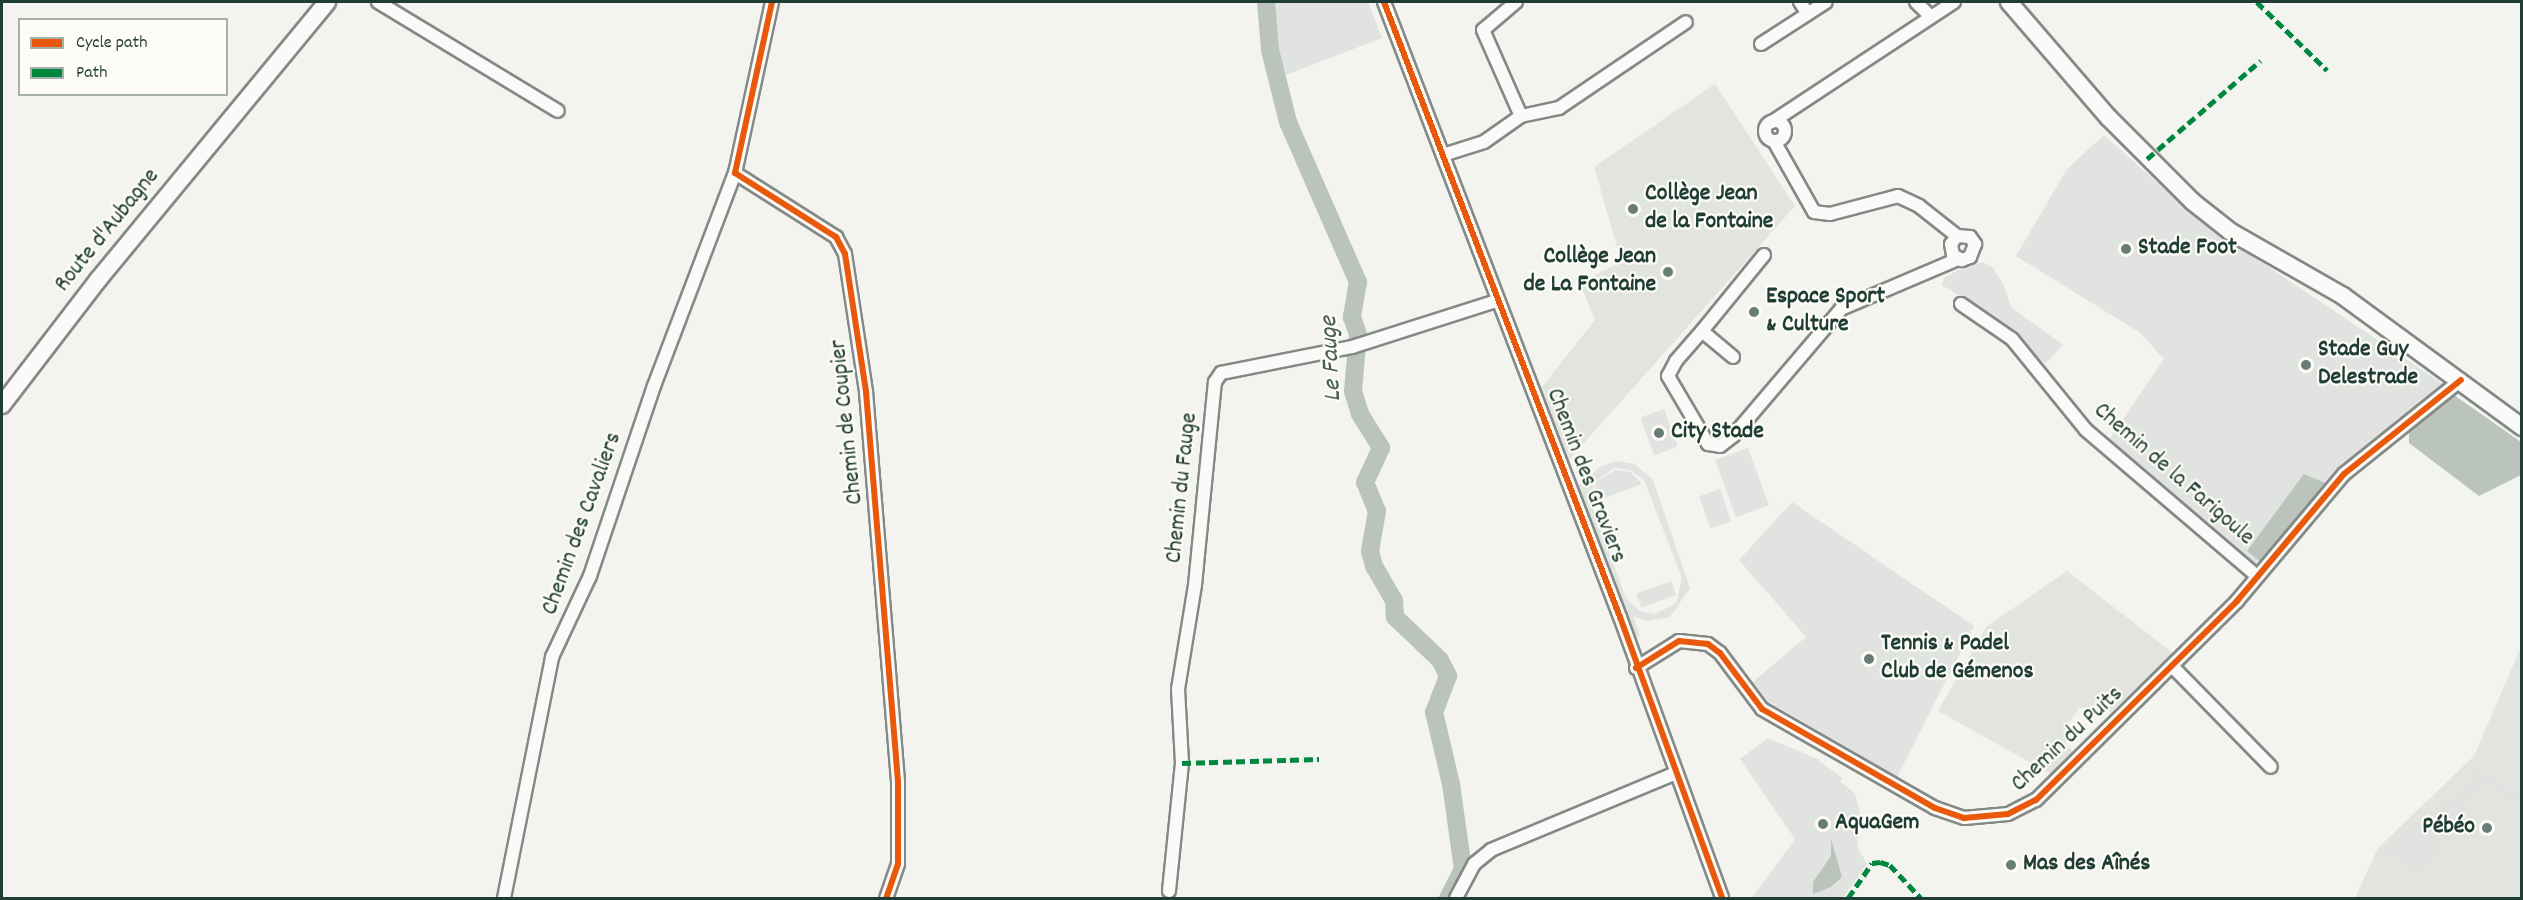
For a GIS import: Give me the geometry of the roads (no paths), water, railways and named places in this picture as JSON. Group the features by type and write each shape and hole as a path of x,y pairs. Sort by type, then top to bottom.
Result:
{"main road":[{"name":"Route d'Aubagne","path":"2,405 98,280 327,2"},
{"path":"2009,2 2124,134 2193,202 2231,232 2367,312 2522,433"},
{"path":"2017,2 2053,54"},
{"path":"2457,383 2522,427"}],"street":[{"path":"378,2 558,111"},
{"path":"735,173 772,2"},
{"name":"Chemin des Graviers","path":"1384,2 1496,301 1620,617 1674,774 1722,898"},
{"path":"1516,2 1483,30 1521,116"},
{"path":"1800,2 1808,14"},
{"path":"1761,44 1826,2"},
{"path":"1916,2 1930,16"},
{"path":"1764,255 1676,361 1668,376 1708,444 1720,446 1841,309 1958,259 1970,257 1975,244 1970,237 1957,236 1919,206 1898,196 1830,214 1814,212 1774,141 1782,138 1785,130 1781,123 1772,122 1953,2"},
{"path":"1443,155 1484,142 1521,116 1559,108 1686,22"},
{"name":"Chemin des Cavaliers","path":"504,898 552,657 590,576 654,386 735,173"},
{"name":"Chemin de Coupier","path":"735,173 837,237 845,254 866,392 898,782 898,864 886,898"},
{"path":"1957,236 1950,248 1958,259"},
{"name":"Chemin du Fauge","path":"1169,891 1182,763 1178,689 1195,585 1215,382 1221,373 1357,346 1496,301"},
{"name":"Chemin de la Farigoule","path":"1961,304 2012,339 2086,430 2257,576"},
{"path":"1702,331 1733,357"},
{"name":"Chemin du Puits","path":"1636,668 1679,641 1708,644 1720,653 1761,709 1935,808 1980,818 2007,814 2036,800 2172,666 2257,576 2344,474 2457,383"},
{"path":"2172,666 2271,767"},
{"path":"1456,898 1474,864 1491,850 1674,774"},
{"path":"1464,885 1469,898"}],"waterway":[{"name":"Le Fauge","path":"1266,2 1270,50 1288,122 1358,282 1352,317 1358,334 1353,391 1360,414 1381,448 1365,482 1377,511 1370,551 1374,566 1394,600 1395,617 1440,660 1448,676 1434,712 1451,784 1463,869 1448,898"}],"place":[{"name":"Collège Jean de la Fontaine","path":"1633,209"},
{"name":"Stade Foot","path":"2126,249"},
{"name":"Collège Jean de La Fontaine","path":"1668,272"},
{"name":"Espace Sport & Culture","path":"1754,312"},
{"name":"Stade Guy Delestrade","path":"2306,365"},
{"name":"City Stade","path":"1659,433"},
{"name":"Tennis & Padel Club de Gémenos","path":"1869,659"},
{"name":"AquaGem","path":"1823,824"},
{"name":"Pébéo","path":"2487,828"},
{"name":"Mas des Aînés","path":"2011,865"}]}
